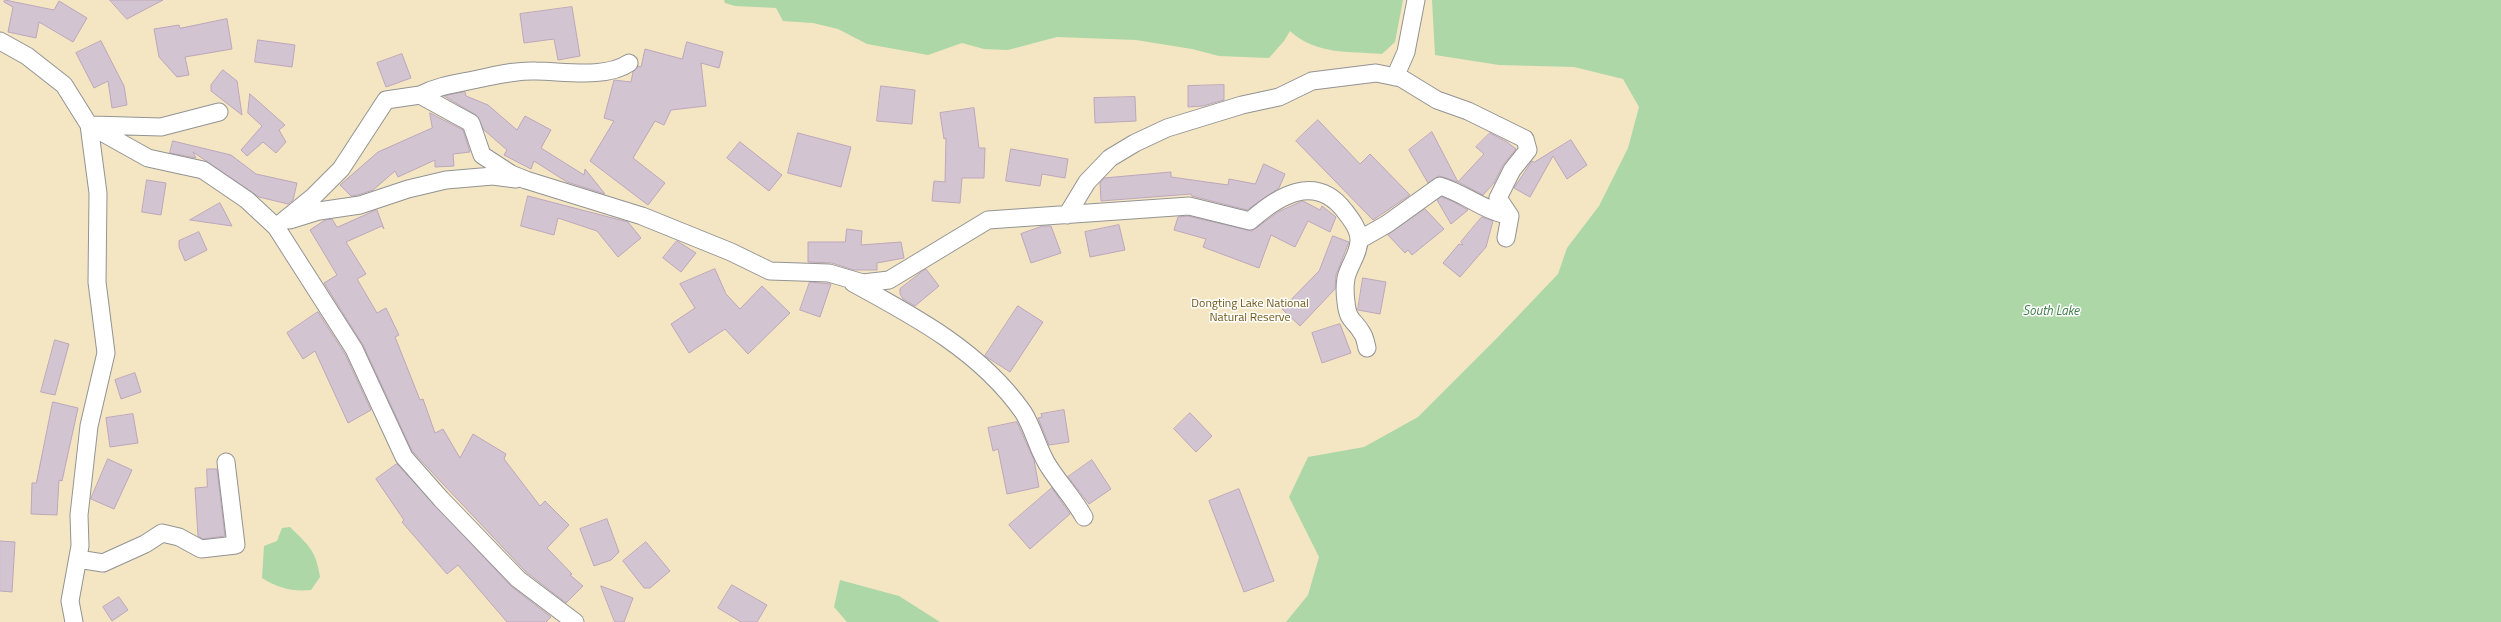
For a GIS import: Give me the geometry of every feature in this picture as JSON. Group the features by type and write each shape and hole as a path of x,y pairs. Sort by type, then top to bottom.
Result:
{"street":[{"path":"1395,77 1406,52 1416,0"},
{"path":"0,41 27,56 64,85 90,125 98,193 97,282 106,353 89,426 79,515 80,546 70,601 74,622"},
{"path":"278,225 314,196 341,169 386,100 420,94 441,85 504,73 536,71 569,74 601,71 624,66 629,63"},
{"path":"1067,215 1087,182 1110,158 1167,128 1242,105 1279,97 1312,82 1376,73 1401,78 1437,100 1468,110 1525,139 1528,150 1512,170 1498,198 1510,216 1506,238"},
{"path":"420,94 471,123 482,155 511,174 642,216 731,252 770,271 829,273 863,283 889,280 988,220 1190,206 1250,221 1264,209 1289,194 1312,190 1325,192 1341,206 1354,224 1359,240 1355,258 1346,278 1346,302 1350,320 1363,334 1367,348"},
{"path":"90,125 161,127 219,112"},
{"path":"90,125 148,158 203,170 247,200 278,225 354,349 404,457 462,521 518,579 575,622"},
{"path":"278,225 319,211 360,205 408,189 446,180 493,176 526,180"},
{"path":"1359,240 1387,224 1440,186 1456,191 1490,211 1510,216"},
{"path":"844,278 924,322 963,349 990,373 1023,412 1048,466 1072,496 1084,517"},
{"path":"78,559 103,563 140,547 162,533 179,537 201,549 236,545 226,462"}],"green space":[{"name":"Dongting Lake National Natural Reserve","path":"0,0 2501,0 2501,622 0,622"}],"water":[{"path":"724,0 1403,0 1395,42 1382,54 1345,52 1322,48 1300,39 1290,31 1284,41 1269,58 1219,56 1192,49 1136,40 1057,37 1008,50 984,49 962,43 928,55 867,44 838,29 813,23 783,21 776,8 735,6 725,3"},
{"name":"South Lake","path":"1432,0 2501,0 2501,622 1286,622 1308,595 1319,557 1289,497 1308,457 1364,447 1418,417 1558,274 1567,248 1599,206 1628,148 1639,107 1623,79 1574,67 1499,65 1435,55"},
{"path":"290,527 310,549 316,560 320,577 311,590 285,588 262,578 264,546 277,541 282,528"},
{"path":"840,580 899,596 940,622 847,622 834,607"}],"building":[{"path":"5,0 54,10 59,1 87,18 73,42 39,22 36,38 8,32 13,7 4,2"},
{"path":"110,0 163,0 127,19"},
{"path":"572,7 580,56 558,60 554,39 524,43 520,14"},
{"path":"227,19 232,49 185,57 189,75 177,77 159,57 154,29 179,25 180,28"},
{"path":"258,40 295,45 292,67 255,62"},
{"path":"101,41 124,86 127,105 112,108 108,81 94,88 76,53"},
{"path":"687,42 723,52 719,68 701,63 706,106 671,110 664,125 655,121 633,158 665,183 648,205 590,161 614,121 604,118 614,80 631,82 633,72 638,66 641,67 645,49 682,59"},
{"path":"402,54 411,78 386,87 377,63"},
{"path":"223,70 237,81 242,115 211,91 211,85"},
{"path":"1224,85 1224,100 1203,106 1188,107 1188,86"},
{"path":"881,86 915,90 912,124 877,121"},
{"path":"465,92 466,96 488,105 517,130 525,116 551,130 541,148 584,175 585,169 605,194 567,182 534,161 531,169 504,155 507,150 484,130 476,115 444,96"},
{"path":"250,94 285,125 279,130 286,142 276,153 263,142 247,156 241,150 262,126 248,113"},
{"path":"1135,97 1136,121 1095,123 1094,98"},
{"path":"974,108 979,148 985,148 984,178 962,178 960,203 932,201 934,181 945,182 946,138 944,139 940,113"},
{"path":"430,113 463,130 470,152 453,154 454,166 435,167 435,160 398,177 395,171 373,190 358,195 351,196 340,185 378,152 432,128"},
{"path":"1318,120 1360,164 1370,154 1410,195 1373,220 1296,141"},
{"path":"1432,132 1458,182 1439,176 1428,183 1409,150"},
{"path":"798,133 851,147 841,187 788,173"},
{"path":"1490,133 1507,142 1516,149 1503,165 1494,183 1483,195 1458,182 1484,154 1476,147"},
{"path":"1571,140 1587,165 1567,179 1553,156 1530,197 1514,188 1532,161 1534,162"},
{"path":"173,141 231,155 256,174 297,183 293,200 288,204 259,197 193,152 196,158 170,153"},
{"path":"740,142 782,175 769,191 727,158"},
{"path":"1011,149 1068,159 1065,178 1042,174 1040,186 1006,181"},
{"path":"1264,164 1285,174 1279,188 1247,210 1192,196 1191,194 1101,201 1100,183 1104,178 1171,172 1171,177 1228,185 1229,179 1255,184"},
{"path":"147,180 166,183 161,215 142,212"},
{"path":"528,196 628,222 641,238 618,257 597,231 558,218 554,235 521,226"},
{"path":"1442,197 1468,210 1451,224 1437,200"},
{"path":"1303,201 1320,210 1322,206 1336,217 1330,232 1308,221 1295,247 1271,235 1259,268 1203,247 1206,239 1174,230 1178,217 1188,216 1252,231 1278,212"},
{"path":"220,203 232,226 190,220"},
{"path":"1425,209 1444,229 1412,255 1408,250 1405,253 1388,235"},
{"path":"377,210 384,229 382,226 346,242 366,274 357,279 377,313 386,308 399,335 395,337 420,400 423,399 435,433 443,429 460,458 473,434 506,454 504,459 540,506 545,501 569,525 547,548 572,574 570,575 583,586 566,603 525,571 412,451 363,345 324,283 337,275 310,230 325,220 332,219 337,227"},
{"path":"1482,217 1493,221 1486,247 1460,277 1443,263 1459,244 1463,245 1461,242"},
{"path":"1119,225 1125,250 1090,257 1085,232"},
{"path":"1043,226 1051,226 1061,253 1031,263 1021,234"},
{"path":"847,229 862,231 861,245 901,242 904,258 877,263 877,270 854,270 832,263 808,262 808,242 845,242"},
{"path":"199,232 207,250 185,261 179,247 179,241"},
{"path":"1333,236 1349,242 1336,275 1335,289 1300,326 1282,309 1319,271"},
{"path":"677,241 696,253 681,272 663,258"},
{"path":"715,269 726,294 740,309 762,286 790,313 748,354 725,329 689,353 671,324 695,308 680,284"},
{"path":"926,269 939,286 915,306 903,299 900,294 900,289"},
{"path":"1363,278 1386,282 1380,314 1358,310"},
{"path":"810,282 831,284 820,317 800,310"},
{"path":"1018,306 1043,322 1010,372 985,356"},
{"path":"318,312 345,354 371,410 348,423 315,351 303,359 287,333"},
{"path":"1340,324 1351,353 1322,363 1312,333"},
{"path":"55,340 69,344 55,395 41,392"},
{"path":"135,373 141,392 121,399 115,380"},
{"path":"53,402 78,408 62,481 59,480 57,515 31,514 32,483 36,483"},
{"path":"1064,410 1069,442 1049,445 1038,418 1042,417 1041,414"},
{"path":"1190,413 1212,436 1196,452 1174,429"},
{"path":"133,414 138,443 110,447 106,418"},
{"path":"1017,422 1034,460 1039,487 1007,494 998,449 993,451 988,428"},
{"path":"108,459 132,470 114,509 91,499"},
{"path":"1092,460 1111,489 1089,504 1068,477"},
{"path":"397,464 511,586 551,617 546,622 507,622 458,565 447,574 402,522 404,520 376,479"},
{"path":"207,469 217,469 225,536 203,539 198,536 195,488 207,487"},
{"path":"1052,488 1070,514 1030,549 1009,525"},
{"path":"1239,489 1274,581 1244,592 1209,501"},
{"path":"607,519 619,552 611,560 594,566 580,529"},
{"path":"0,541 15,542 12,592 0,591"},
{"path":"646,542 670,571 650,588 644,588 623,561"},
{"path":"732,585 767,605 757,622 741,622 718,608"},
{"path":"601,586 633,598 624,622 615,622"},
{"path":"119,597 128,610 112,621 103,607"}]}
